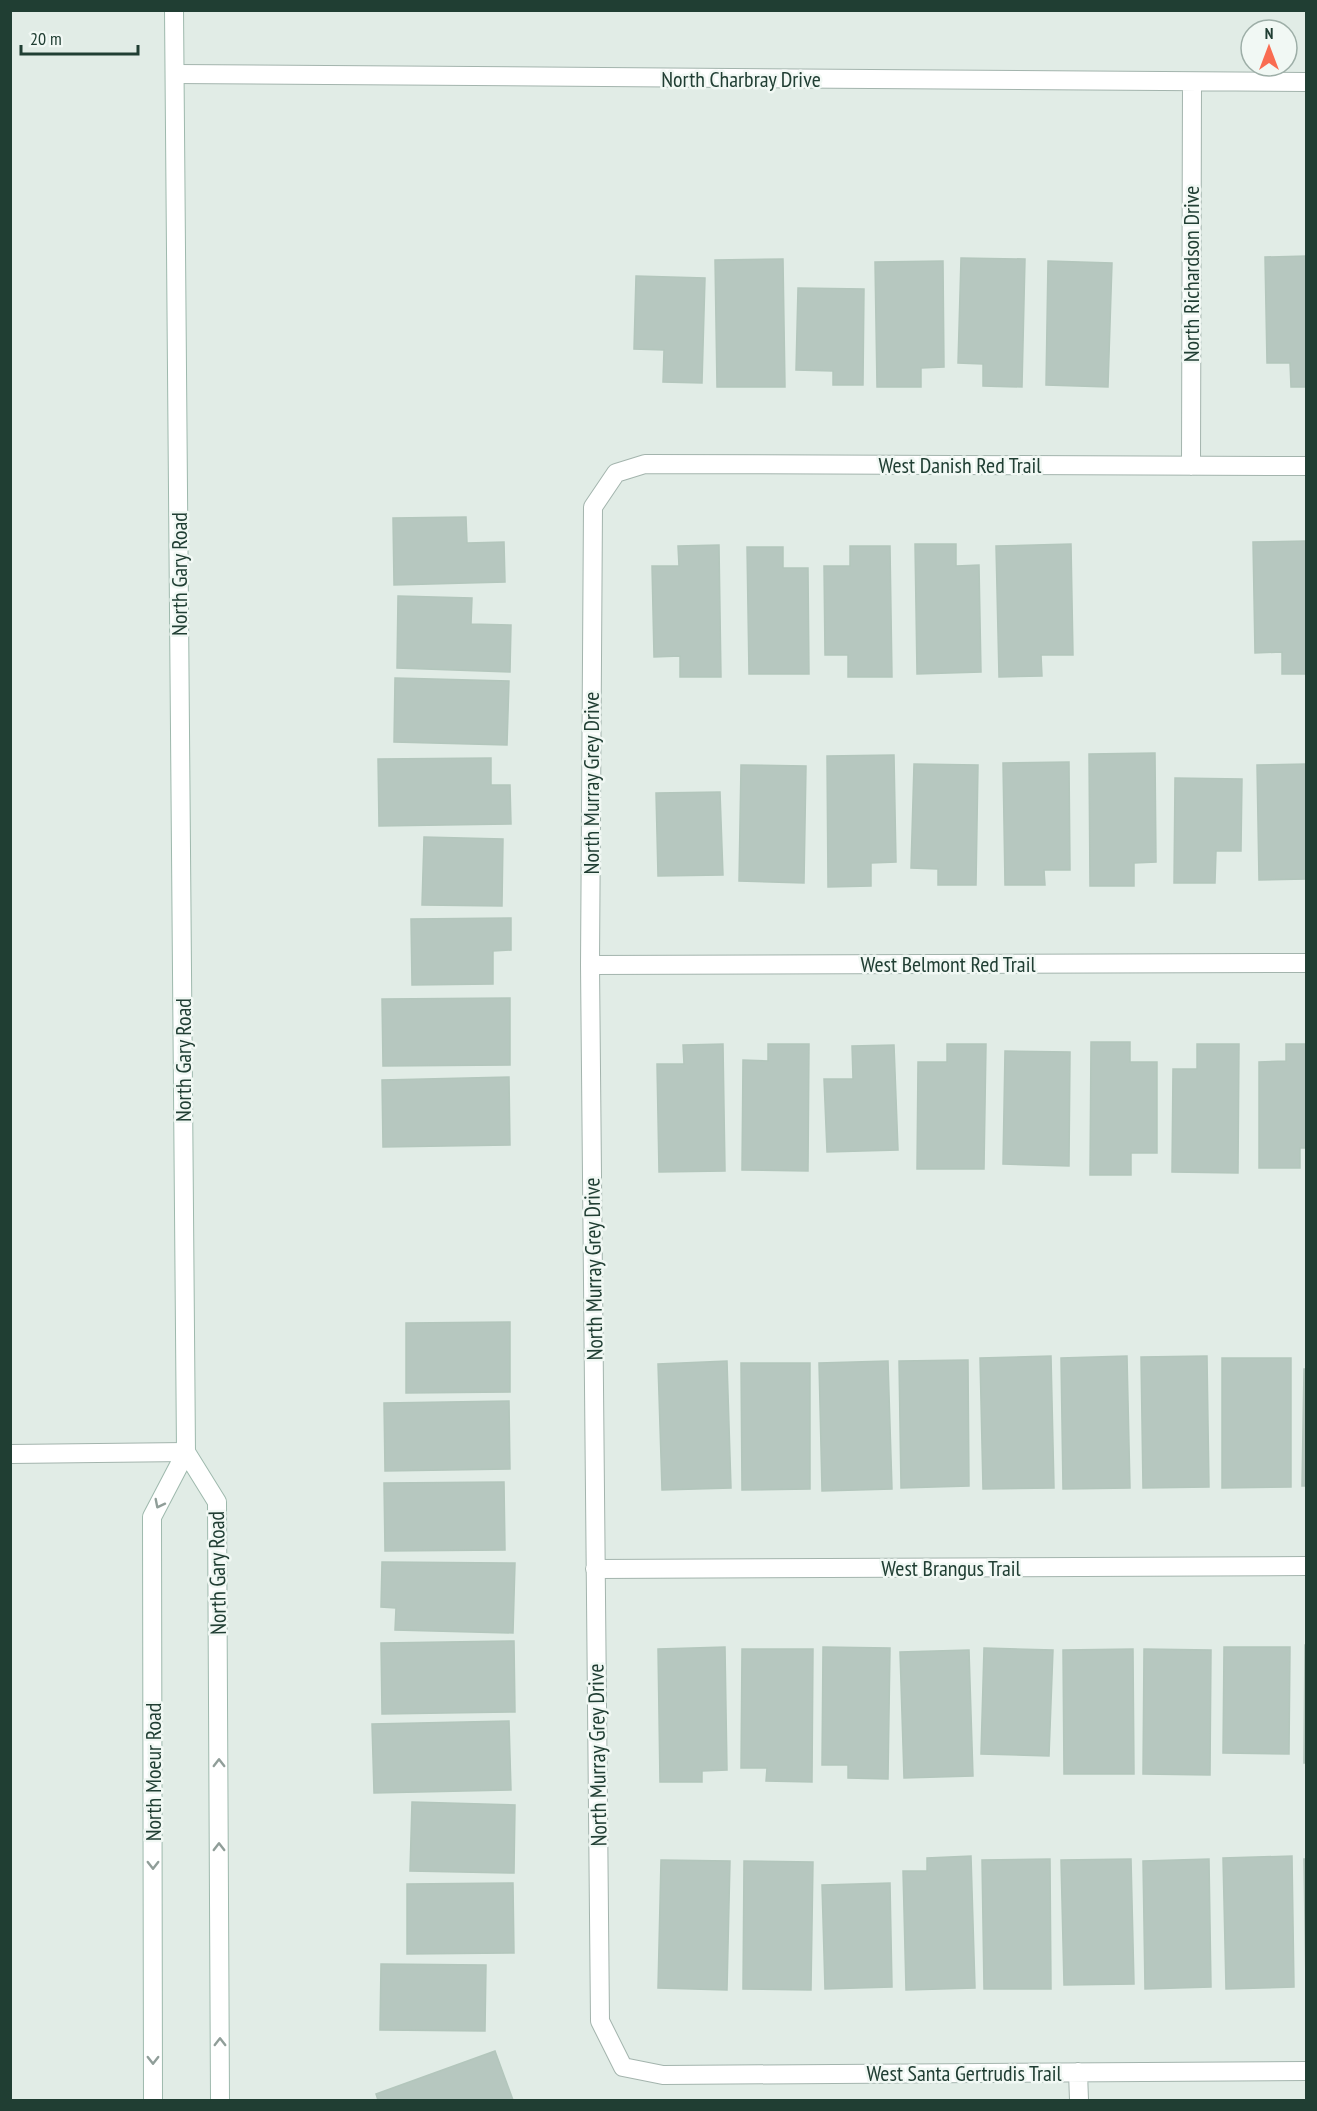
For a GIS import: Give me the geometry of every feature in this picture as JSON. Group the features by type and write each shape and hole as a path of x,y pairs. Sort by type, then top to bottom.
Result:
{"street":[{"name":"North Gary Road","path":"174,10 186,1452 217,1502 220,2100"},
{"name":"North Charbray Drive","path":"175,74 1306,82"},
{"name":"North Richardson Drive","path":"1191,466 1192,82"},
{"name":"West Danish Red Trail","path":"616,473 645,464 1306,466"},
{"name":"North Murray Grey Drive","path":"616,473 593,507 590,965 600,2021 623,2067"},
{"name":"West Belmont Red Trail","path":"590,965 1306,963"},
{"path":"10,1455 186,1452"},
{"name":"North Moeur Road","path":"153,2100 152,1517 186,1452"},
{"name":"West Brangus Trail","path":"596,1569 1306,1566"},
{"name":"West Santa Gertrudis Trail","path":"623,2067 663,2075 1306,2071"},
{"path":"1078,2072 1078,2100"}],"building":[{"path":"1306,256 1306,387 1291,387 1290,363 1267,363 1265,257"},
{"path":"961,258 1025,259 1022,387 983,386 983,364 958,363"},
{"path":"783,259 785,387 717,387 715,260"},
{"path":"943,261 944,367 921,368 921,387 877,387 875,262"},
{"path":"1048,261 1112,263 1108,387 1046,385"},
{"path":"636,276 705,278 702,383 663,382 664,350 634,349"},
{"path":"798,288 864,289 863,385 833,385 833,371 796,370"},
{"path":"466,517 467,543 504,542 505,582 394,585 393,518"},
{"path":"1306,541 1306,674 1282,674 1282,652 1255,653 1253,542"},
{"path":"915,544 956,544 956,566 979,565 981,672 917,674"},
{"path":"1071,544 1073,655 1041,655 1042,676 999,677 996,546"},
{"path":"719,545 721,677 680,677 680,656 654,657 652,566 679,566 678,546"},
{"path":"850,546 890,546 892,677 848,677 848,655 825,655 824,566 850,566"},
{"path":"747,547 783,547 783,568 808,568 809,674 749,674"},
{"path":"398,596 472,598 471,624 511,625 510,672 397,668"},
{"path":"395,678 509,681 507,745 394,742"},
{"path":"1155,753 1156,862 1134,863 1134,886 1090,886 1089,754"},
{"path":"894,755 896,862 871,863 871,886 828,887 827,756"},
{"path":"491,758 491,785 510,785 511,824 379,826 378,759"},
{"path":"1069,762 1070,870 1044,870 1045,885 1005,885 1003,763"},
{"path":"914,764 978,765 976,885 938,885 938,869 911,868"},
{"path":"1306,764 1306,879 1259,880 1257,765"},
{"path":"741,765 806,766 804,883 739,881"},
{"path":"1175,778 1242,779 1241,851 1216,851 1215,883 1174,883"},
{"path":"720,792 723,875 658,876 656,793"},
{"path":"424,837 503,839 502,906 422,905"},
{"path":"511,918 511,950 493,951 493,984 412,985 411,919"},
{"path":"510,998 510,1065 383,1066 382,999"},
{"path":"1091,1042 1130,1042 1130,1062 1157,1062 1157,1153 1131,1153 1131,1175 1090,1175"},
{"path":"723,1044 725,1171 659,1172 657,1064 684,1064 683,1045"},
{"path":"768,1044 809,1044 808,1171 742,1170 743,1060 768,1061"},
{"path":"947,1044 986,1044 984,1169 917,1169 918,1062 947,1062"},
{"path":"1197,1044 1239,1044 1238,1173 1172,1172 1173,1069 1197,1069"},
{"path":"1286,1044 1306,1044 1306,1148 1300,1148 1300,1168 1259,1168 1259,1062 1286,1061"},
{"path":"894,1045 898,1150 827,1152 824,1079 853,1079 852,1046"},
{"path":"1005,1051 1070,1052 1069,1166 1003,1164"},
{"path":"509,1077 510,1145 383,1147 382,1080"},
{"path":"510,1322 510,1392 406,1393 406,1323"},
{"path":"1051,1356 1054,1488 983,1489 980,1358"},
{"path":"1127,1356 1130,1488 1063,1489 1061,1358"},
{"path":"1207,1356 1209,1487 1143,1488 1141,1357"},
{"path":"1222,1358 1291,1358 1291,1487 1222,1488"},
{"path":"968,1360 969,1486 901,1488 899,1361"},
{"path":"727,1361 731,1488 662,1490 658,1364"},
{"path":"888,1361 892,1489 822,1491 819,1363"},
{"path":"741,1363 810,1363 810,1489 742,1490"},
{"path":"1304,1369 1306,1369 1306,1486 1302,1486"},
{"path":"509,1401 510,1469 385,1471 384,1403"},
{"path":"504,1482 505,1550 385,1551 384,1483"},
{"path":"382,1562 515,1563 513,1633 395,1630 396,1608 381,1607"},
{"path":"514,1641 515,1712 382,1714 381,1643"},
{"path":"1305,1645 1306,1763 1304,1763"},
{"path":"725,1647 727,1770 702,1771 702,1782 660,1782 658,1649"},
{"path":"823,1647 890,1648 888,1779 848,1778 848,1765 822,1765"},
{"path":"1224,1647 1290,1647 1289,1754 1223,1753"},
{"path":"984,1648 1053,1650 1049,1756 981,1754"},
{"path":"742,1649 813,1649 812,1782 766,1781 767,1768 741,1768"},
{"path":"1133,1649 1134,1774 1064,1774 1063,1650"},
{"path":"1144,1649 1211,1650 1210,1775 1143,1774"},
{"path":"969,1650 973,1776 904,1778 900,1652"},
{"path":"509,1721 511,1790 374,1793 372,1724"},
{"path":"412,1802 515,1805 514,1873 410,1871"},
{"path":"971,1856 975,1988 906,1990 903,1871 927,1871 927,1858"},
{"path":"1292,1856 1294,1987 1226,1989 1223,1858"},
{"path":"1050,1859 1051,1989 984,1989 982,1860"},
{"path":"1131,1859 1134,1984 1064,1985 1061,1860"},
{"path":"1209,1859 1211,1987 1145,1989 1143,1861"},
{"path":"1304,1859 1306,1859 1306,1987"},
{"path":"661,1860 730,1861 727,1990 658,1988"},
{"path":"744,1861 813,1862 811,1990 743,1989"},
{"path":"513,1883 514,1953 407,1954 407,1884"},
{"path":"890,1883 892,1987 825,1989 822,1885"},
{"path":"381,1964 486,1965 485,2031 380,2030"},
{"path":"495,2051 513,2100 378,2100 376,2094"}]}
